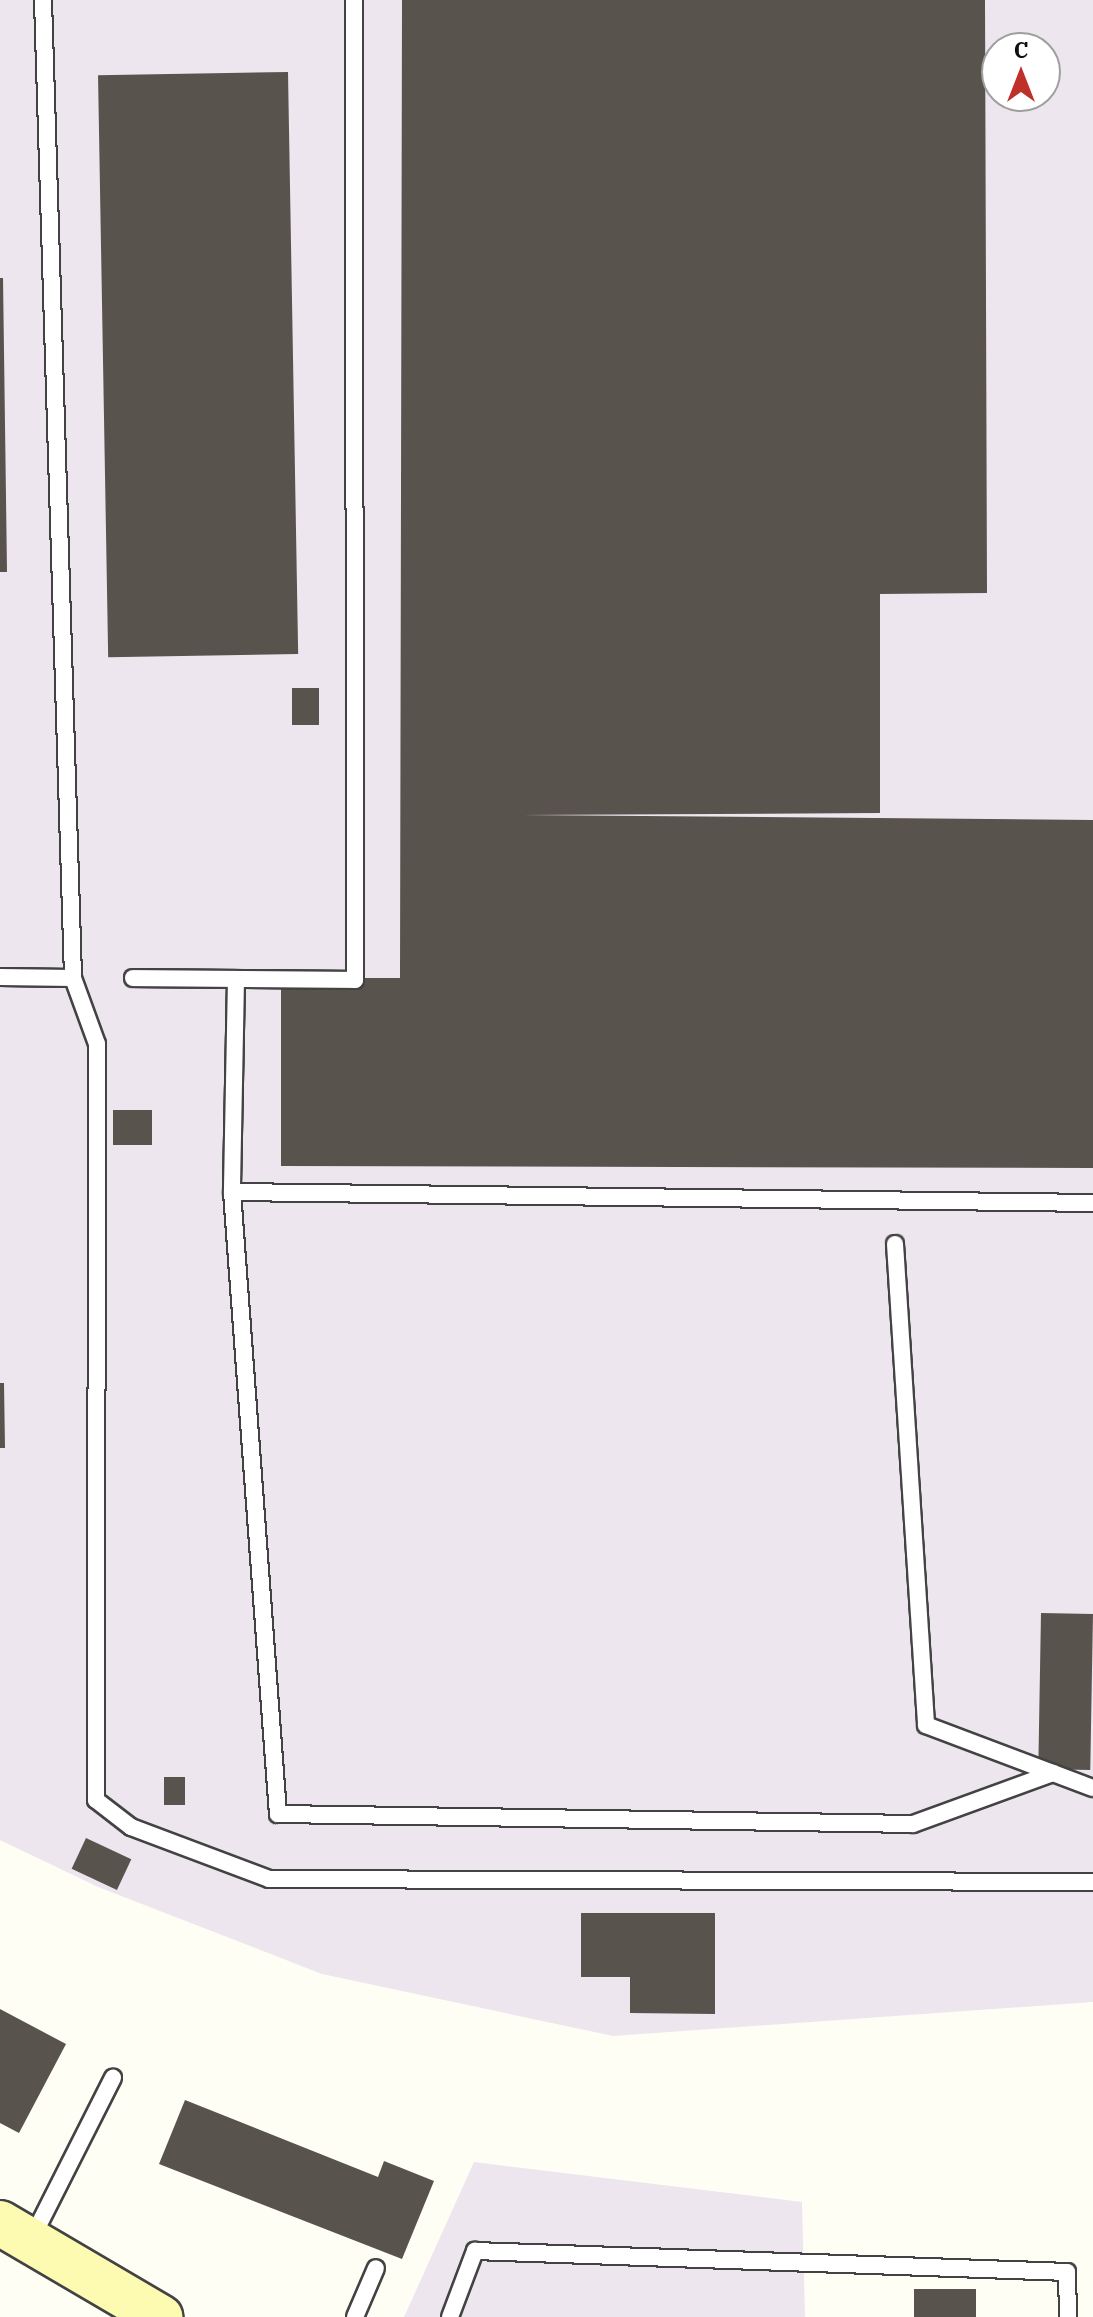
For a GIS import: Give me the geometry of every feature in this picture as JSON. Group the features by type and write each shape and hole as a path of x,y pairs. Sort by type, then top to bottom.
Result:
{"street":[{"path":"15,2232 160,2317"}],"lane":[{"path":"43,0 73,978 97,1044 96,1800 131,1827 269,1879 1093,1882"},
{"path":"133,978 355,980 354,0"},
{"path":"0,977 73,978"},
{"path":"236,979 232,1192 278,1814 913,1824 1053,1773"},
{"path":"232,1192 1093,1203"},
{"path":"895,1244 926,1725 1093,1788"},
{"path":"15,2232 113,2078"},
{"path":"450,2317 475,2251 1067,2272 1068,2317"},
{"path":"355,2317 376,2268"}],"shaded area":[{"path":"0,0 1093,0 1093,2002 613,2036 322,1974 98,1887 0,1840"},
{"path":"474,2162 802,2202 805,2317 404,2317"}],"building":[{"path":"402,0 985,0 985,32 981,32 981,112 985,112 987,593 880,594 880,813 522,815 1093,820 1093,1168 281,1166 281,978 400,978"},
{"path":"288,72 298,654 108,657 98,75"},
{"path":"0,278 3,278 7,572 0,572"},
{"path":"292,688 319,688 319,725 292,725"},
{"path":"113,1110 152,1110 152,1145 113,1145"},
{"path":"0,1383 4,1383 5,1448 0,1448"},
{"path":"1041,1613 1093,1614 1090,1770 1038,1769"},
{"path":"164,1777 185,1777 185,1805 164,1805"},
{"path":"86,1838 131,1859 117,1890 72,1869"},
{"path":"581,1913 715,1913 715,2014 630,2013 630,1977 581,1977"},
{"path":"0,2009 66,2044 19,2133 0,2123"},
{"path":"185,2100 378,2177 384,2161 434,2181 402,2259 159,2164"},
{"path":"914,2289 976,2289 976,2317 914,2317"}]}
